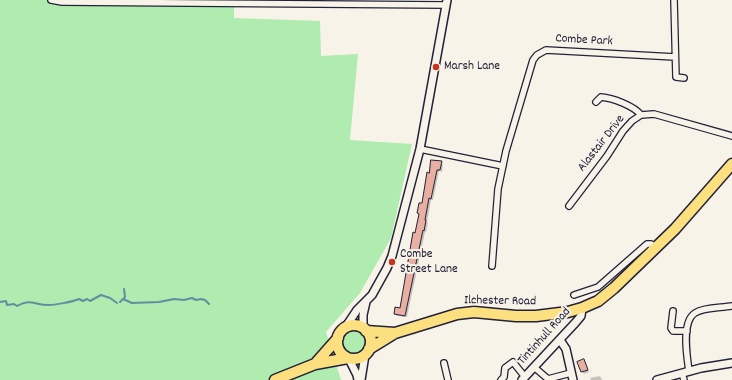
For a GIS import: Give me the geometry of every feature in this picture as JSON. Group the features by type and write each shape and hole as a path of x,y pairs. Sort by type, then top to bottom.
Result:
{"highway":[{"name":"Ilchester Road","path":"367,352 395,334 445,317 468,312 536,316 559,314 582,308 598,301 608,294 688,216 732,164"},
{"path":"275,380 315,364 348,358 359,359 367,352 371,338 365,329 353,325 345,328 315,364"},
{"name":"Ilchester Road","path":"365,329 395,334"},
{"path":"338,338 338,346 340,351 348,358"}],"street":[{"path":"50,0 62,2 446,3 420,150 392,256 372,295 357,310 345,328"},
{"path":"674,0 676,77 684,78"},
{"name":"Combe Park","path":"492,266 498,189 532,60 542,51 546,50 675,57"},
{"path":"596,102 601,97 609,98 623,103 639,112 641,116"},
{"name":"Alastair Drive","path":"569,206 607,156 623,131 632,121 641,116 654,114 732,136"},
{"path":"420,150 503,166"},
{"path":"574,296 598,287 647,244 651,244 656,248"},
{"path":"365,329 363,315 366,302"},
{"path":"685,375 688,320 694,314 701,311 732,306"},
{"name":"Tintinhull Road","path":"524,378 581,316 582,308"},
{"path":"673,311 670,328 673,331 687,331"},
{"path":"534,367 548,379 572,377 566,348 560,340"},
{"path":"361,380 367,352"},
{"path":"348,358 358,380"},
{"path":"501,380 504,377 505,368 513,362 524,378"},
{"path":"444,363 448,380"},
{"path":"657,380 685,375 716,365 732,363"}],"green space":[{"path":"0,0 234,0 234,18 320,21 321,56 358,54 350,140 412,144 391,238 360,293 326,332 341,380 0,380"},
{"path":"354,329 363,333 367,342 363,351 354,355 345,351 341,342 345,333"}],"building":[{"path":"431,160 442,161 440,170 437,170 431,199 429,198 424,231 423,230 405,316 394,314 395,307 400,308 413,232 415,233 419,214 417,213 419,203 422,203 427,172 429,173"},
{"path":"584,359 588,370 581,372 577,362"}],"waterway":[{"path":"120,302 125,297 124,289"},
{"path":"0,302 6,301 7,305 14,304 17,306 26,302 51,305 79,299 83,301 87,299 90,301 101,295 110,298 117,303"},
{"path":"123,299 132,303 159,302 174,299 184,300 192,298 196,300 205,300 209,304"}],"place":[{"name":"Marsh Lane","path":"436,67"},
{"name":"Combe Street Lane","path":"392,262"}]}
